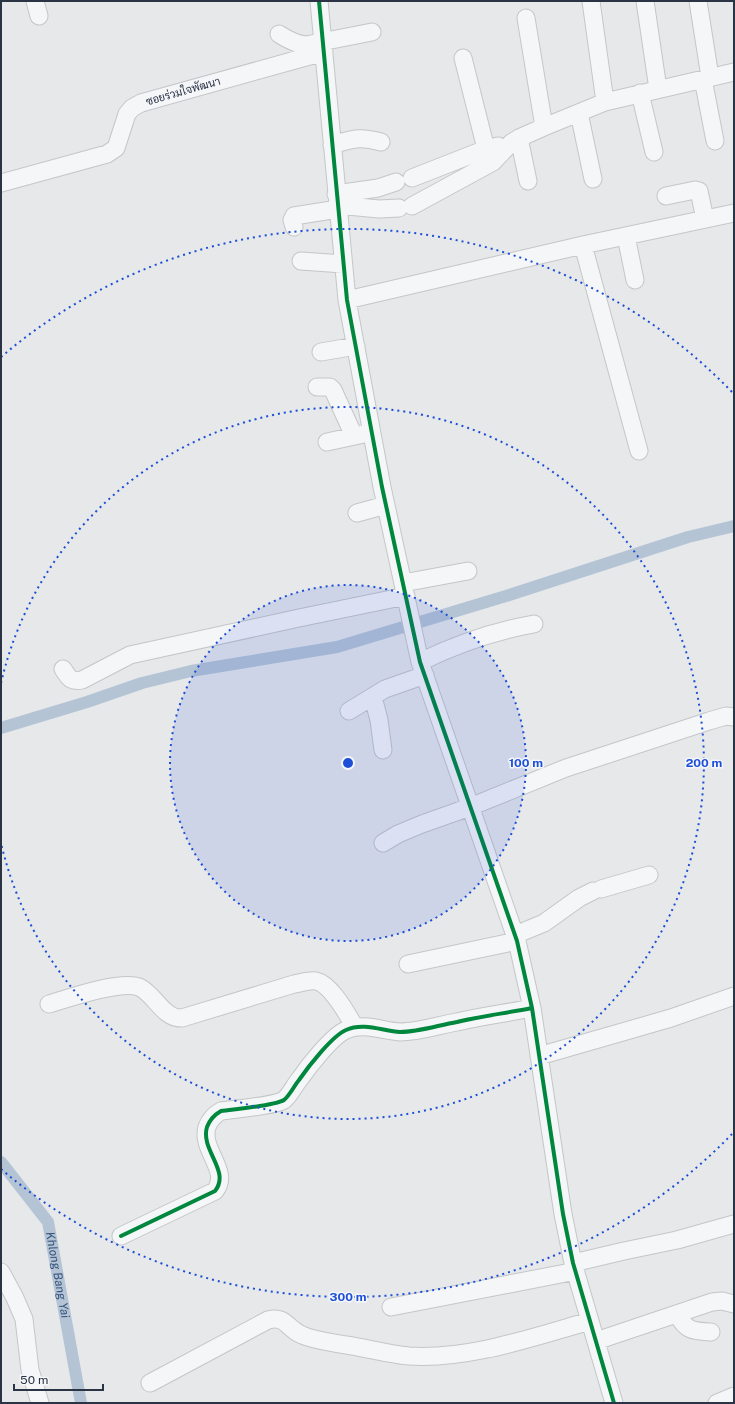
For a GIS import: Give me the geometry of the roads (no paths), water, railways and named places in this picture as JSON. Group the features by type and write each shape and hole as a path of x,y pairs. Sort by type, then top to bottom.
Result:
{"street":[{"path":"319,1 347,300 386,506 421,664 516,938 532,1008 563,1214 575,1267 614,1403"},
{"path":"590,1 606,102"},
{"path":"645,1 658,89"},
{"path":"698,1 715,142"},
{"path":"526,18 544,127"},
{"path":"279,34 288,40 299,44 323,47 372,32"},
{"name":"ซอยร่วมใจพัฒนา","path":"1,183 107,154 113,151 116,148 127,114 132,108 141,103 323,47"},
{"path":"463,58 489,155"},
{"path":"337,203 379,209 406,207 489,155 544,127 606,102 734,72"},
{"path":"640,93 654,152"},
{"path":"580,113 592,179"},
{"path":"332,145 354,139 366,138 381,142"},
{"path":"515,141 528,181"},
{"path":"294,227 292,220 294,216 337,203 378,188 489,155"},
{"path":"666,196 695,190 699,191 705,219"},
{"path":"347,300 583,245 734,213"},
{"path":"626,236 635,280"},
{"path":"583,245 639,450"},
{"path":"300,261 343,264"},
{"path":"321,352 356,346"},
{"path":"317,387 330,387 333,390 354,436"},
{"path":"327,442 372,433"},
{"path":"357,513 386,506"},
{"path":"63,669 70,679 75,681 82,680 130,655 299,618 405,590 468,571"},
{"path":"349,711 390,687 421,664 444,650 510,628 534,624"},
{"path":"373,697 379,720 383,750"},
{"path":"383,843 398,834 422,824 470,807 573,765 709,721 726,716 734,717"},
{"path":"408,964 516,938 544,923 579,898 597,890 649,875"},
{"path":"49,1004 91,991 130,985 138,987 149,993 162,1008 172,1016 182,1018 294,984 312,980 322,983 327,988 355,1027"},
{"path":"539,1056 671,1018 734,996"},
{"path":"121,1236 215,1191 220,1186 221,1179 219,1170 207,1144 205,1134 211,1118 221,1111 275,1103 284,1100 306,1070 342,1032 355,1027 370,1027 401,1032 532,1008"},
{"path":"391,1306 575,1267 624,1250 678,1240 734,1224"},
{"path":"1,1272 24,1319 30,1370 40,1403"},
{"path":"596,1340 712,1302 722,1301 734,1304"},
{"path":"677,1314 682,1324 689,1329 711,1332"},
{"path":"150,1383 274,1318 280,1319 300,1335 313,1339 386,1354 411,1356 467,1353 590,1321"},
{"path":"718,1403 734,1396"}],"waterway":[{"path":"1,728 87,702 142,683 191,671 337,647 506,596 688,537 734,526"},
{"name":"Khlong Bang Yai","path":"1,1162 48,1222 81,1403"}]}
